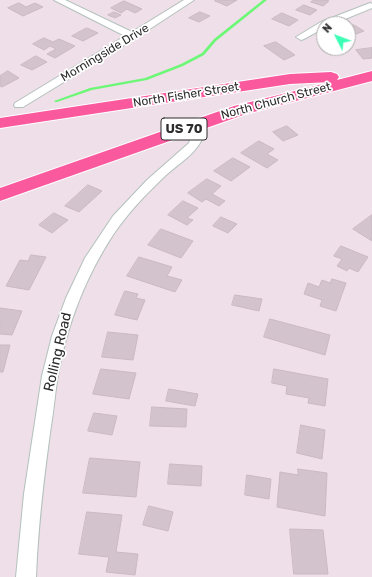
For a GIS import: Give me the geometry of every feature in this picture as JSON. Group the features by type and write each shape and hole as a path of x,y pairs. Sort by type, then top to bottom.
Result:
{"main road":[{"name":"North Fisher Street","path":"0,123 290,79 372,75"},
{"name":"North Church Street","path":"0,195 193,126 262,104 372,75"}],"street":[{"path":"58,0 133,36"},
{"name":"Morningside Drive","path":"19,105 190,0"},
{"path":"343,16 370,5"},
{"path":"301,37 316,29"},
{"name":"Rolling Road","path":"26,577 28,542 37,457 50,377 60,332 80,280 99,246 126,208 196,141 198,134 193,126"}],"building":[{"path":"237,0 227,6 215,1"},
{"path":"314,0 329,1 323,6 311,2"},
{"path":"124,1 142,9 135,13 127,9 121,13 111,8"},
{"path":"19,3 26,7 35,3 43,7 23,16 8,8"},
{"path":"304,5 317,10 310,15 296,10"},
{"path":"114,12 121,15 115,18 108,15"},
{"path":"200,12 210,16 199,22 189,18"},
{"path":"282,13 298,20 289,26 272,19"},
{"path":"356,26 364,31 356,34"},
{"path":"87,28 98,33 83,41 72,36"},
{"path":"44,38 53,42 59,39 75,46 55,58 47,54 56,49 50,46 44,50 33,44"},
{"path":"276,42 295,55 284,60 264,46"},
{"path":"372,48 372,58 363,59 356,50"},
{"path":"36,56 47,62 32,70 21,65"},
{"path":"8,71 19,78 2,87 0,86 0,76"},
{"path":"287,126 298,135 283,141 273,132"},
{"path":"259,141 274,149 267,154 278,160 267,168 241,153"},
{"path":"233,158 250,167 231,181 214,171"},
{"path":"207,179 221,186 212,194 225,201 219,206 206,199 202,202 188,193"},
{"path":"88,185 102,191 79,212 65,206"},
{"path":"183,201 198,208 187,218 193,220 187,225 168,215"},
{"path":"54,213 68,220 52,233 39,225"},
{"path":"372,215 372,241 353,229"},
{"path":"221,217 237,224 228,233 213,226"},
{"path":"161,229 193,241 181,258 148,245"},
{"path":"341,246 368,257 358,272 349,268 347,271 337,266 342,259 334,256"},
{"path":"31,255 46,257 29,290 6,286 20,260 28,261"},
{"path":"139,257 172,267 167,276 182,280 175,292 127,276"},
{"path":"332,279 346,283 336,311 320,306 322,300 304,294 308,283 319,287 322,280 330,283"},
{"path":"125,291 138,294 136,298 145,300 137,320 115,315"},
{"path":"235,295 262,299 259,311 232,305"},
{"path":"0,308 22,311 12,335 0,334"},
{"path":"270,319 330,335 325,355 264,337"},
{"path":"108,332 138,335 133,360 102,357"},
{"path":"0,345 10,345 3,372 0,372"},
{"path":"101,369 136,373 129,399 93,394"},
{"path":"274,369 328,379 325,406 308,403 309,398 286,394 287,386 272,383"},
{"path":"169,389 198,394 195,406 166,401"},
{"path":"152,407 187,409 186,427 150,426"},
{"path":"94,413 117,416 112,435 88,431"},
{"path":"301,425 325,430 322,459 297,453"},
{"path":"90,458 140,462 136,497 83,493"},
{"path":"170,464 202,466 201,486 168,484"},
{"path":"298,469 327,473 325,516 277,507 280,472 298,475"},
{"path":"247,475 271,479 269,499 245,495"},
{"path":"149,506 173,512 168,531 143,525"},
{"path":"87,512 122,515 116,552 138,554 135,575 106,572 109,557 79,554"},
{"path":"290,529 323,530 328,574 294,574"}],"waterway":[{"path":"56,101 91,89 146,79 182,65 203,54 215,40 265,0"}]}
